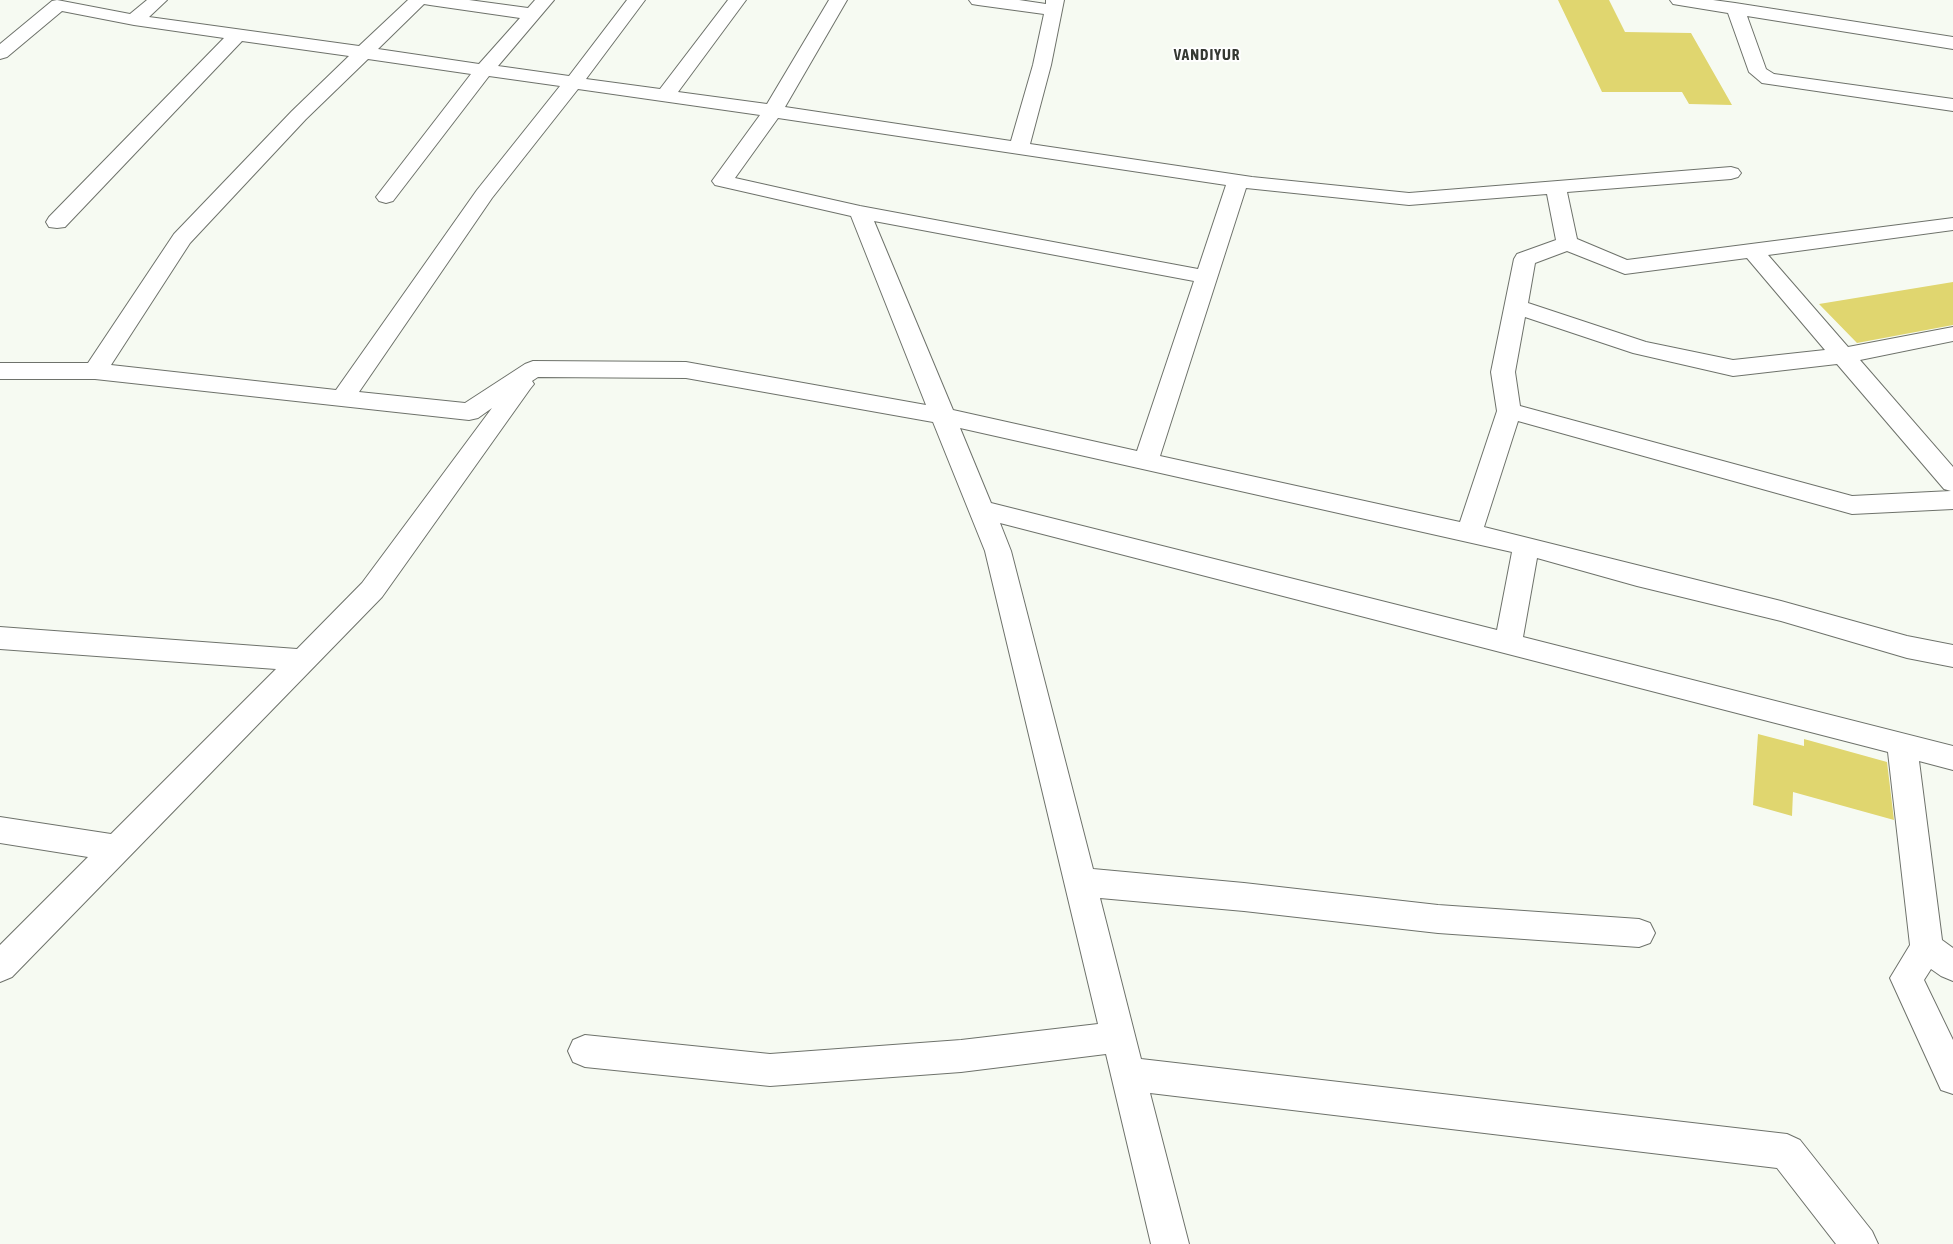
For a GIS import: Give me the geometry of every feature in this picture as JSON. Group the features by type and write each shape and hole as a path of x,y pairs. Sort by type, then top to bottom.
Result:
{"street":[{"path":"134,20 158,0"},
{"path":"95,370 182,239 299,115 418,0"},
{"path":"430,0 539,7"},
{"path":"343,398 484,194 574,82 636,0"},
{"path":"665,96 737,0"},
{"path":"838,0 773,111 722,181 860,212 1207,277"},
{"path":"978,0 1054,5 1042,64 1019,148"},
{"path":"1679,0 1953,43"},
{"path":"0,53 55,2 134,20 773,111 1238,181 1410,199 1731,172"},
{"path":"386,197 484,70 539,7"},
{"path":"1735,8 1758,72 1769,79 1953,105"},
{"path":"57,222 237,35"},
{"path":"1146,461 1238,181"},
{"path":"1556,187 1567,242"},
{"path":"860,212 998,552 1170,1244 1152,1244"},
{"path":"1469,533 1510,411 1503,372 1525,259 1567,242 1625,267 1953,224"},
{"path":"1752,251 1953,483"},
{"path":"1517,307 1641,348 1733,368 1843,356 1953,334"},
{"path":"0,371 95,370 469,412 533,369 686,370 943,416 1469,533 1781,610 1907,647 1953,656"},
{"path":"0,967 372,590 533,369"},
{"path":"1510,411 1852,505 1953,500"},
{"path":"980,509 1953,758"},
{"path":"1508,644 1526,546"},
{"path":"0,638 302,660"},
{"path":"1902,744 1940,957 1906,978 1953,1078"},
{"path":"0,830 117,848"},
{"path":"1080,882 1438,919 1639,933"},
{"path":"586,1052 770,1070 961,1056 1118,1037"},
{"path":"1128,1074 1787,1152 1859,1244"}],"building":[{"path":"1558,0 1609,0 1625,32 1691,33 1732,105 1689,104 1682,92 1602,92"},
{"path":"1953,282 1953,325 1857,343 1819,304"},
{"path":"1758,734 1804,746 1804,739 1887,762 1894,820 1793,792 1792,816 1753,805"}],"district":[{"name":"VANDIYUR","path":"1207,55"}]}
